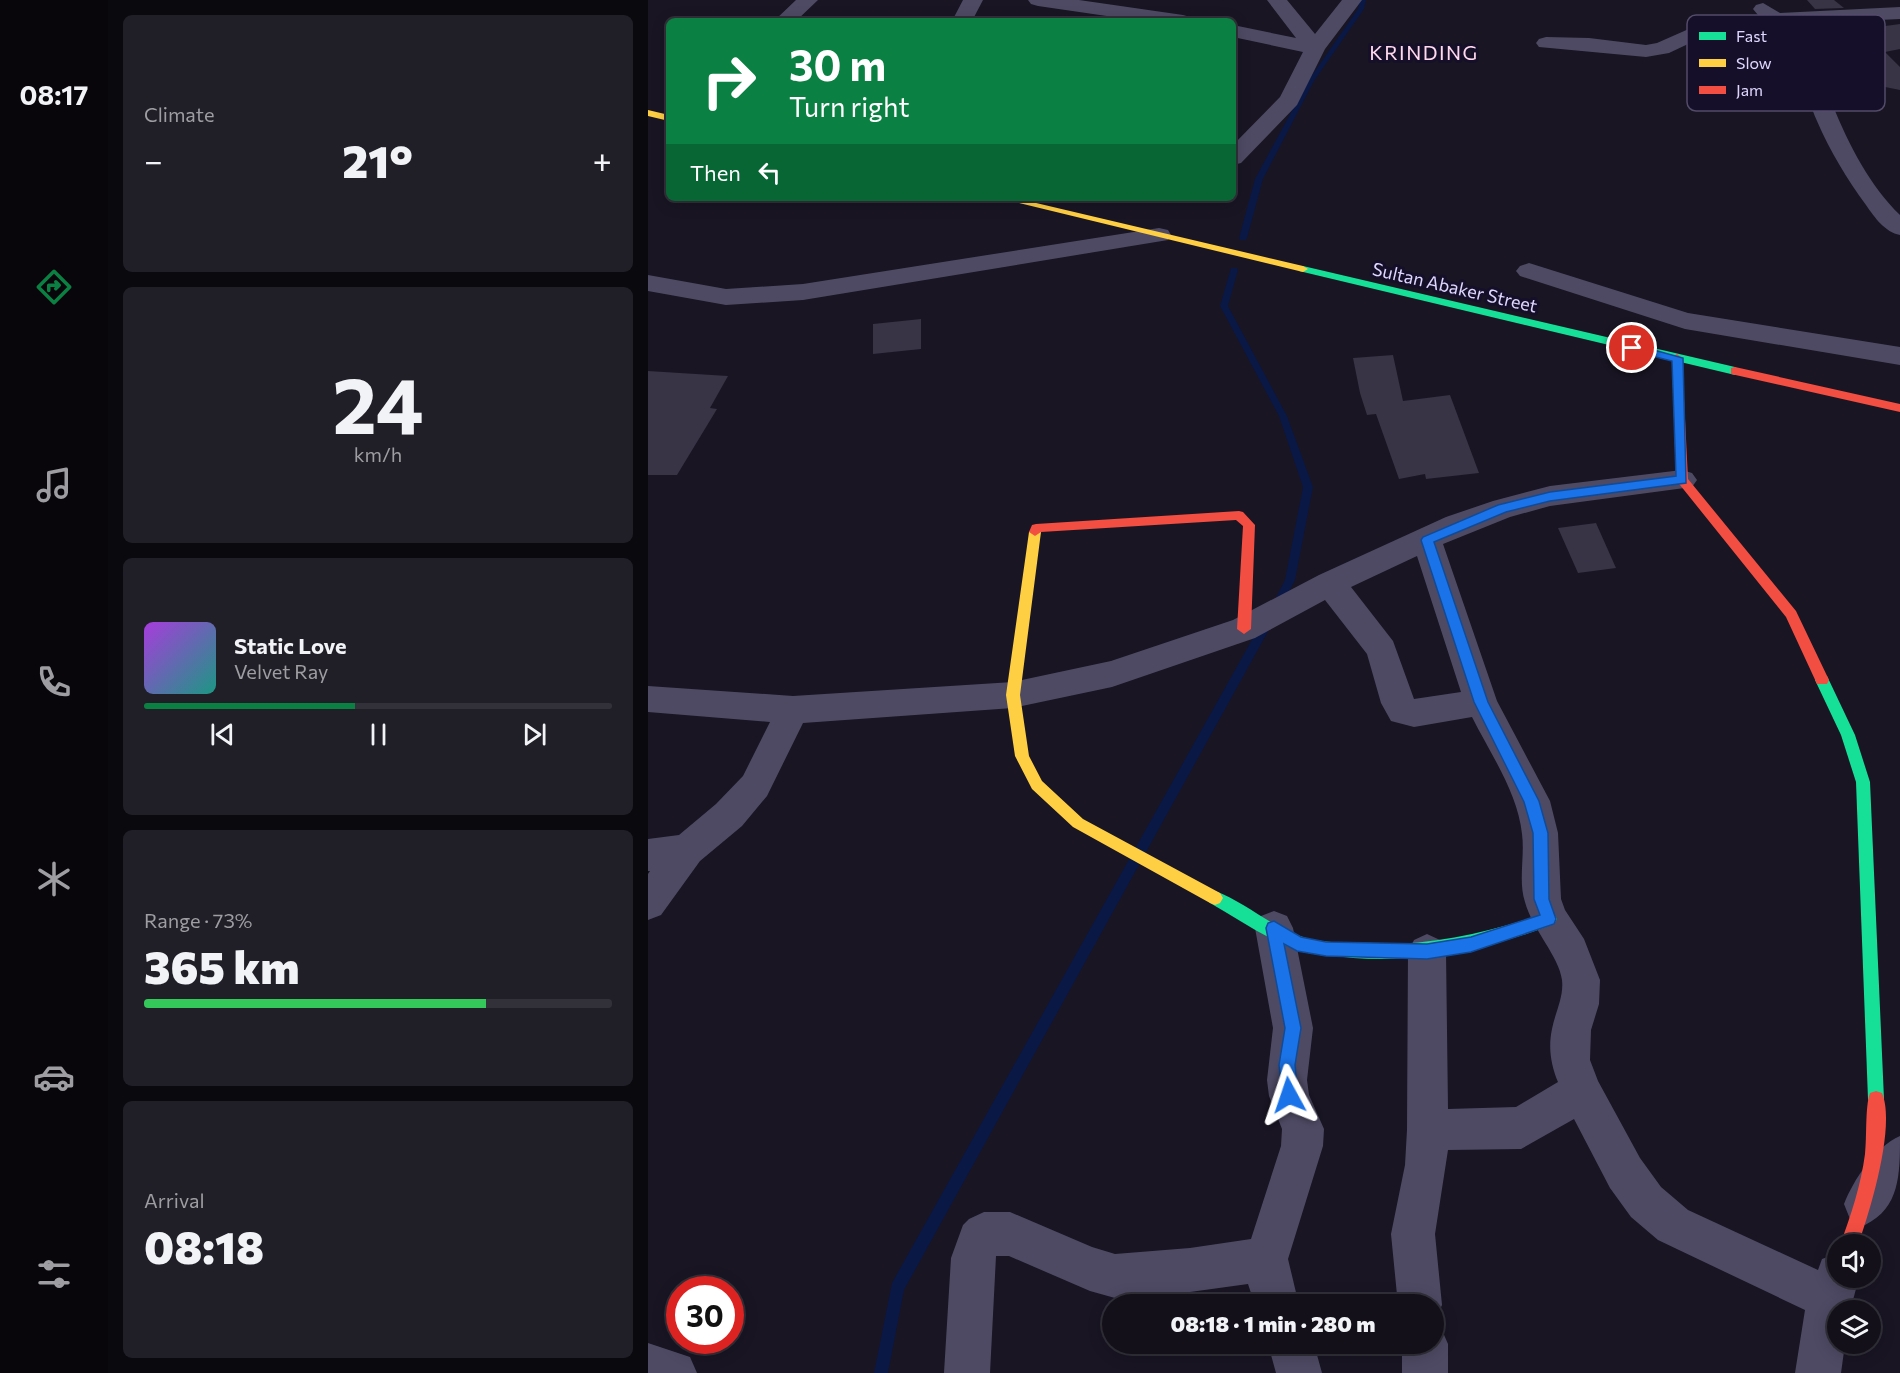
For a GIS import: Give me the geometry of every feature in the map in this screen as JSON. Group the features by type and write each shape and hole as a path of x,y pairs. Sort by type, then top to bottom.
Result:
{"main road":[{"path":"648,113 666,117"},
{"name":"Sultan Abaker Street","path":"1016,201 1677,358 1900,408"},
{"path":"1677,358 1682,480 1791,614 1848,735 1863,782 1870,1006 1877,1119 1865,1204 1853,1234"},
{"path":"1244,629 1249,525 1239,515 1225,514 1036,528 1013,695 1022,756 1037,785 1078,823 1274,928 1297,943 1326,949 1427,952 1471,945 1549,919"}],"street":[{"path":"787,18 808,0"},
{"path":"964,18 973,0"},
{"path":"1038,0 1162,18"},
{"path":"1277,0 1315,48"},
{"path":"1236,155 1289,100 1315,48 1352,0"},
{"path":"1751,0 1771,15"},
{"path":"1847,15 1900,12"},
{"path":"1236,33 1315,48"},
{"path":"1546,43 1589,44 1636,51 1654,51 1687,37"},
{"path":"1825,111 1829,122 1872,198 1886,217 1900,228"},
{"path":"648,283 726,297 802,292 1159,235"},
{"path":"1529,271 1685,321 1900,356"},
{"path":"648,699 793,710 1013,695 1112,674 1244,629 1330,583 1503,508 1550,496 1682,480"},
{"path":"1427,540 1481,702 1532,801 1540,833 1542,899 1549,919 1571,951 1581,980 1580,1004 1571,1030 1570,1060 1581,1091 1625,1173 1646,1202 1673,1225 1827,1285"},
{"path":"1330,583 1382,650 1398,703 1403,711 1414,713 1481,702"},
{"path":"648,903 687,850 729,815 755,786 793,710"},
{"path":"648,855 687,850"},
{"path":"1273,1294 1266,1258 1302,1146 1303,1129 1289,1095 1287,1080 1293,1028 1274,928"},
{"path":"1419,1294 1413,1234 1426,1165 1428,1130 1427,952"},
{"path":"1428,1130 1521,1128 1581,1091"},
{"path":"1865,1204 1900,1157"},
{"path":"967,1373 973,1258 978,1240 984,1233 1010,1234 1090,1269 1115,1276 1190,1270 1266,1258"},
{"path":"1818,1373 1833,1288"},
{"path":"1294,1354 1299,1373"},
{"path":"1425,1354 1425,1373"},
{"path":"648,1366 675,1373"}],"building":[{"path":"1807,0 1834,0 1844,8 1815,9"},
{"path":"1900,24 1900,49 1885,52 1885,26"},
{"path":"1885,52 1900,67 1900,90 1885,87"},
{"path":"921,319 921,349 873,354 873,324"},
{"path":"1393,355 1403,401 1450,395 1479,473 1426,479 1425,474 1399,479 1376,414 1367,415 1353,358"},
{"path":"648,371 728,376 710,408 717,409 677,475 648,475"},
{"path":"1596,523 1616,568 1578,573 1558,528"}],"waterway":[{"path":"1243,238 1259,179 1311,81 1361,9 1363,0"},
{"path":"1234,270 1224,306 1283,416 1308,487 1290,580 1276,607"},
{"path":"881,1373 897,1288 1267,623"}],"traffic: fast":[{"path":"1303,269 1735,371"},
{"path":"1822,680 1848,735 1863,782 1876,1099"},
{"path":"1215,898 1286,938 1327,949 1375,952 1426,951 1497,936 1549,919"}],"traffic: slow":[{"path":"648,113 666,117"},
{"path":"1016,201 1303,269"},
{"path":"1035,532 1013,695 1022,756 1037,785 1078,823 1215,898"}],"traffic: jam":[{"path":"1677,358 1682,480 1791,614 1822,680"},
{"path":"1735,371 1900,408"},
{"path":"1035,532 1036,528 1239,515 1249,525 1244,629"},
{"path":"1853,1234 1866,1192 1874,1155 1876,1099"}],"district":[{"name":"KRINDING","path":"1424,52"}],"route":[{"path":"1289,1095 1287,1065 1293,1028 1274,928 1297,943 1326,949 1427,952 1471,945 1549,919 1542,899 1540,833 1532,801 1481,702 1427,540 1457,525 1503,508 1550,496 1682,480 1677,358 1632,348"}]}
